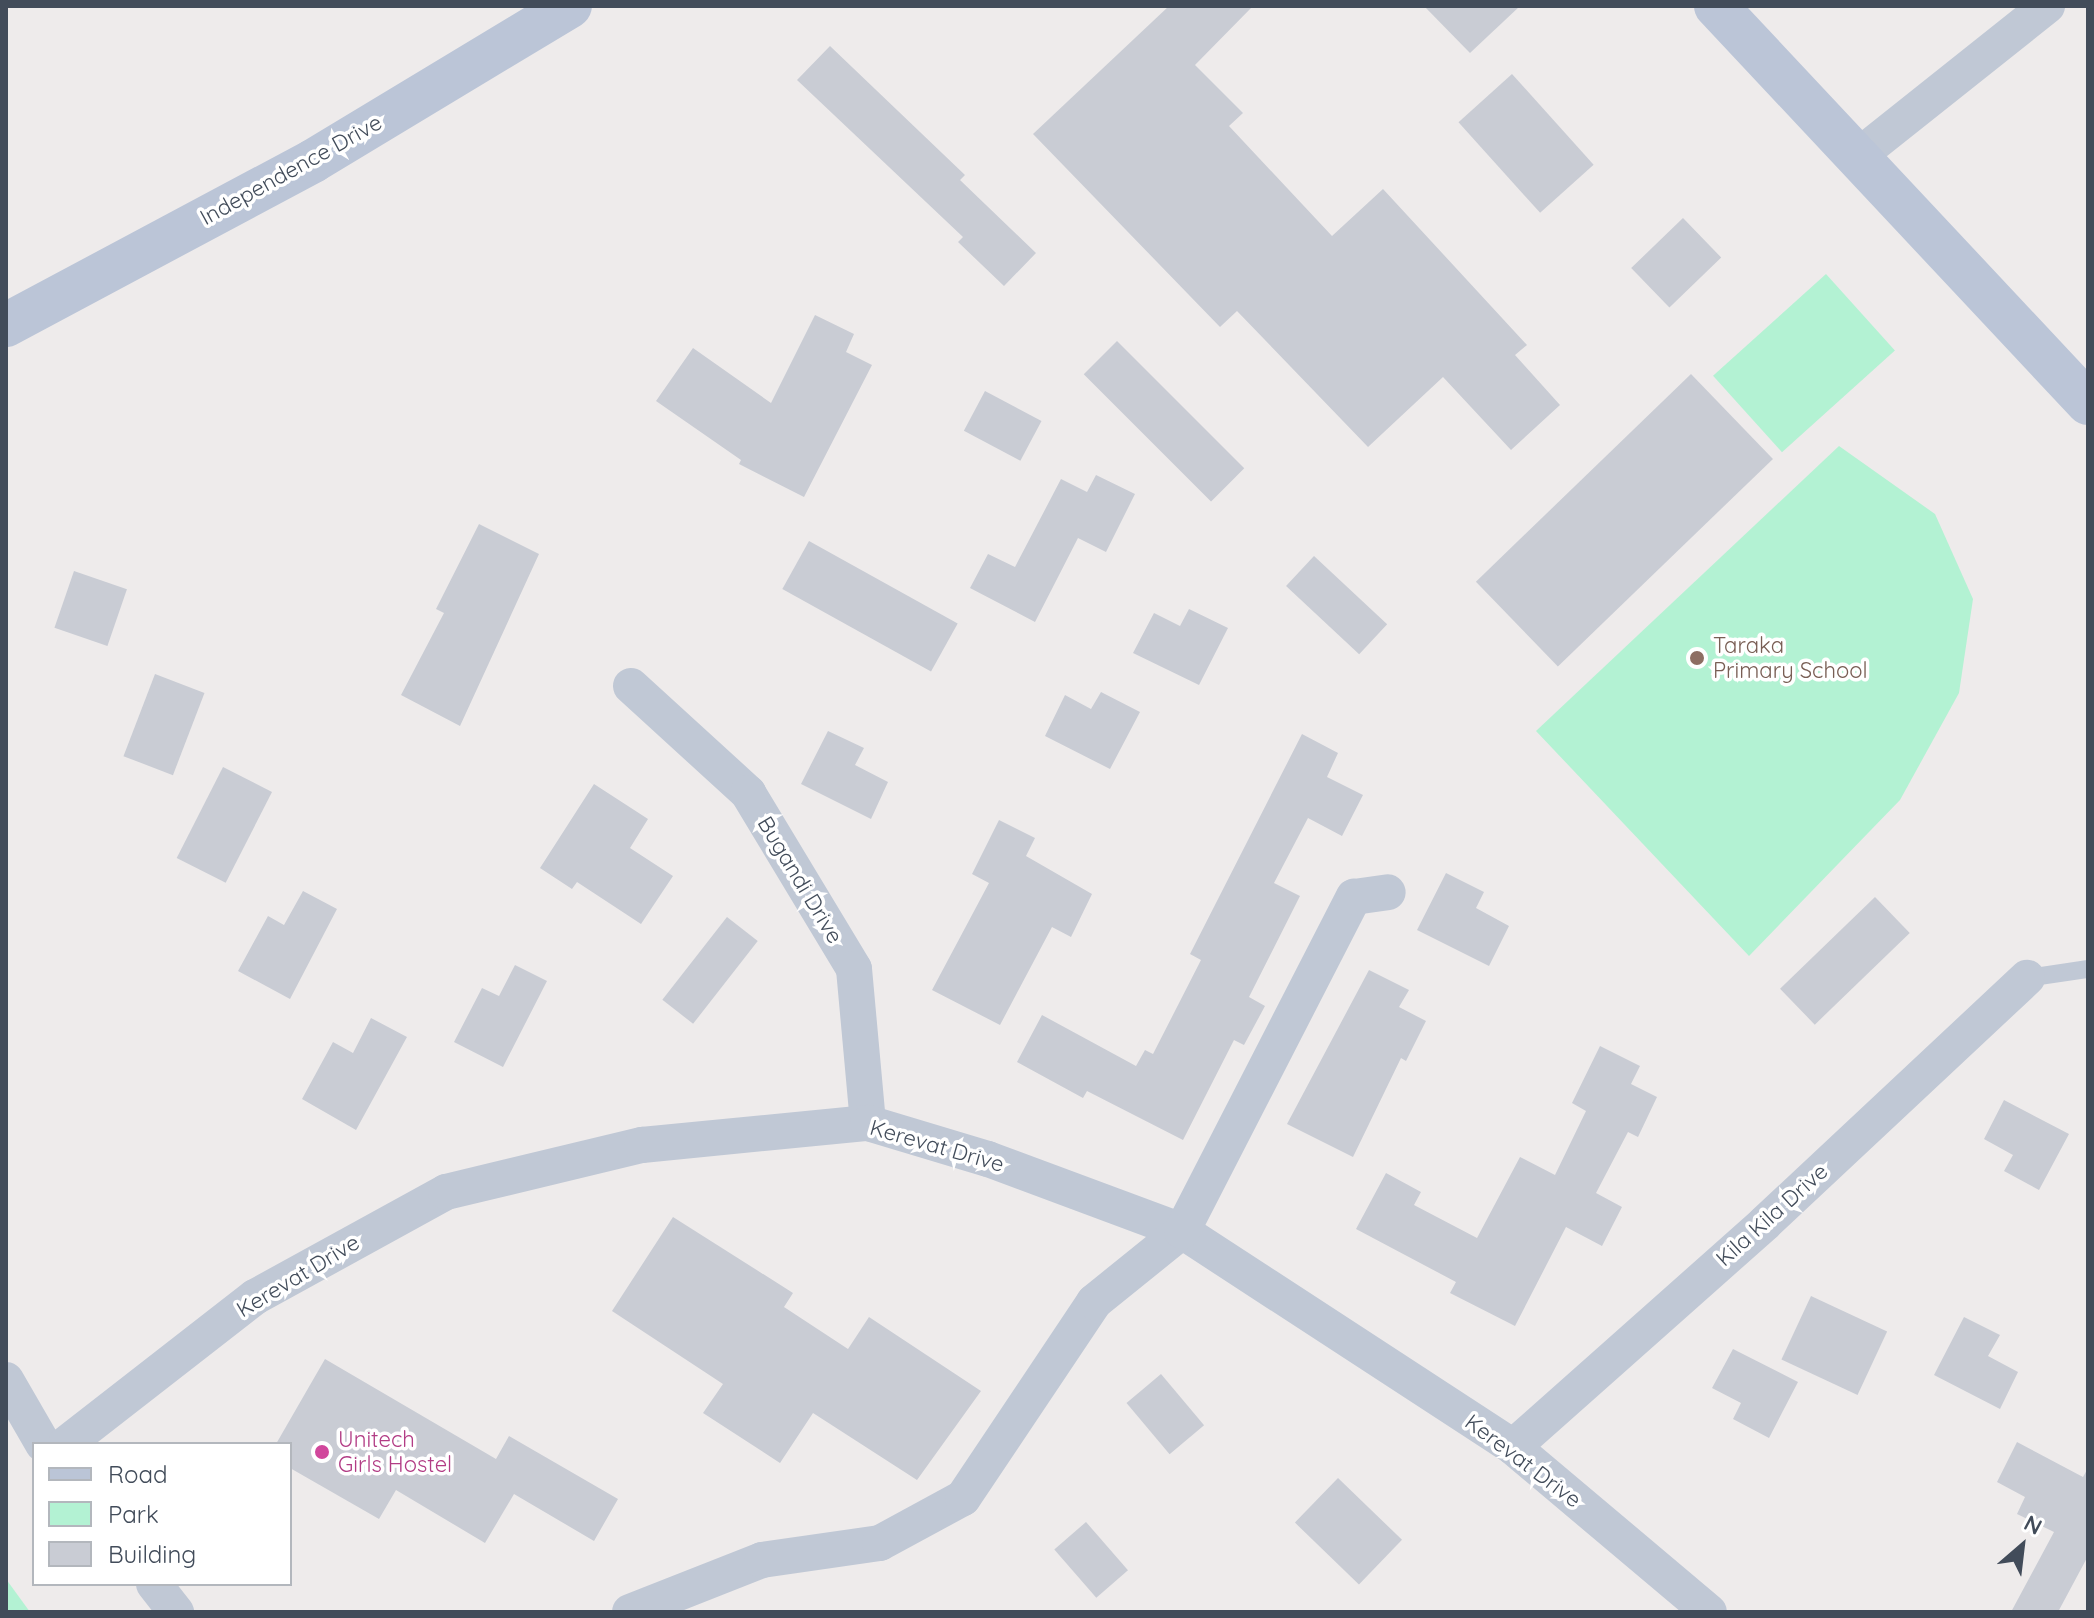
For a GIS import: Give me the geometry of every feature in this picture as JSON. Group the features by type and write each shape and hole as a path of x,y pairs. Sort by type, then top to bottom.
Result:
{"main road":[{"name":"Independence Drive","path":"6,325 313,161 570,6"},
{"path":"1716,6 2088,403"}],"street":[{"path":"1857,157 2047,6"},
{"name":"Bugandi Drive","path":"631,686 748,793 854,969 868,1123"},
{"path":"630,1612 762,1560 880,1543 963,1498 1094,1302 1182,1231 1354,897 1388,892"},
{"name":"Kila Kila Drive","path":"1513,1447 1765,1223 2027,978"},
{"name":"Kerevat Drive","path":"69,1442 255,1297 446,1192 642,1145 868,1123 988,1159 1182,1231 1513,1447 1709,1612"},
{"path":"6,1380 42,1442"},
{"path":"156,1586 176,1612"}],"lane":[{"path":"2027,978 2088,969"}],"green space":[{"path":"1826,274 1895,351 1782,452 1713,376"},
{"path":"1839,446 1935,514 1973,599 1959,693 1900,800 1749,956 1536,731"},
{"path":"6,1579 30,1612 6,1612"}],"building":[{"path":"1169,6 1253,6 1195,65 1243,113 1229,126 1332,236 1383,189 1527,345 1515,355 1560,405 1511,450 1443,377 1368,447 1237,311 1220,327 1033,134"},
{"path":"1424,6 1520,6 1470,53"},
{"path":"830,46 965,175 960,180 1036,253 1004,286 958,242 963,237 797,80"},
{"path":"1512,74 1594,165 1540,213 1458,122"},
{"path":"1683,218 1721,258 1669,308 1631,268"},
{"path":"815,315 854,334 846,352 872,365 804,497 739,464 741,460 656,401 693,348 771,403"},
{"path":"1117,341 1244,468 1211,502 1084,374"},
{"path":"1691,374 1773,459 1558,667 1476,582"},
{"path":"985,391 1042,421 1020,461 964,431"},
{"path":"1096,475 1135,494 1106,552 1078,538 1035,622 970,588 988,554 1015,567 1061,479 1087,492"},
{"path":"479,524 539,554 460,726 401,695 444,613 436,609"},
{"path":"809,541 958,623 931,672 782,589"},
{"path":"1314,556 1387,624 1359,654 1286,586"},
{"path":"74,571 127,589 107,646 54,628"},
{"path":"1189,609 1228,628 1199,685 1133,653 1154,613 1180,626"},
{"path":"155,674 204,693 173,775 123,756"},
{"path":"1101,692 1140,712 1110,769 1045,736 1065,695 1091,709"},
{"path":"828,731 864,748 855,765 888,782 871,819 801,784"},
{"path":"1302,734 1338,753 1327,777 1363,795 1342,836 1308,818 1274,883 1300,896 1249,997 1265,1006 1244,1045 1234,1040 1183,1140 1087,1091 1083,1098 1017,1062 1042,1015 1136,1066 1145,1050 1153,1054 1201,960 1190,954"},
{"path":"223,767 272,792 226,883 177,858"},
{"path":"594,784 648,819 630,848 673,876 641,924 577,882 572,889 540,868"},
{"path":"999,820 1035,838 1026,856 1092,894 1071,937 1052,927 1000,1025 932,990 989,883 972,874"},
{"path":"1446,873 1484,892 1476,908 1509,926 1489,966 1417,930"},
{"path":"303,891 337,909 290,999 238,971 268,916 284,925"},
{"path":"1875,897 1910,933 1815,1025 1780,989"},
{"path":"727,917 758,941 693,1024 662,1000"},
{"path":"515,965 547,981 503,1067 454,1042 482,988 499,996"},
{"path":"1369,970 1409,990 1399,1007 1426,1021 1406,1061 1401,1058 1353,1157 1287,1124"},
{"path":"371,1018 407,1037 356,1130 302,1099 333,1042 353,1053"},
{"path":"1600,1046 1640,1066 1631,1084 1657,1097 1638,1137 1628,1132 1596,1193 1622,1207 1602,1246 1566,1227 1515,1326 1450,1293 1456,1282 1356,1229 1386,1173 1421,1192 1414,1205 1477,1238 1520,1157 1555,1175 1586,1111 1572,1103"},
{"path":"2004,1100 2069,1134 2039,1190 2004,1171 2013,1155 1984,1139"},
{"path":"673,1217 793,1293 784,1307 848,1349 869,1317 981,1391 917,1480 813,1413 780,1463 703,1413 723,1384 612,1311"},
{"path":"1811,1296 1887,1331 1858,1395 1781,1359"},
{"path":"1964,1317 2000,1335 1988,1356 2018,1372 2000,1409 1934,1375"},
{"path":"1733,1349 1798,1382 1769,1438 1733,1419 1741,1403 1712,1388"},
{"name":"Unitech Girls Hostel","path":"325,1359 496,1459 509,1436 618,1499 594,1541 514,1494 485,1543 396,1490 379,1519 292,1469 292,1442 277,1442"},
{"path":"1161,1374 1204,1425 1170,1454 1127,1403"},
{"path":"2017,1442 2083,1477 2088,1468 2088,1556 2058,1612 2011,1612 2054,1532 2017,1514 2025,1497 1997,1482"},
{"path":"1338,1478 1402,1540 1359,1584 1295,1523"},
{"path":"1086,1522 1128,1570 1096,1598 1054,1550"}],"place":[{"name":"Taraka Primary School","path":"1697,658"},
{"name":"Unitech Girls Hostel","path":"322,1452"}]}
